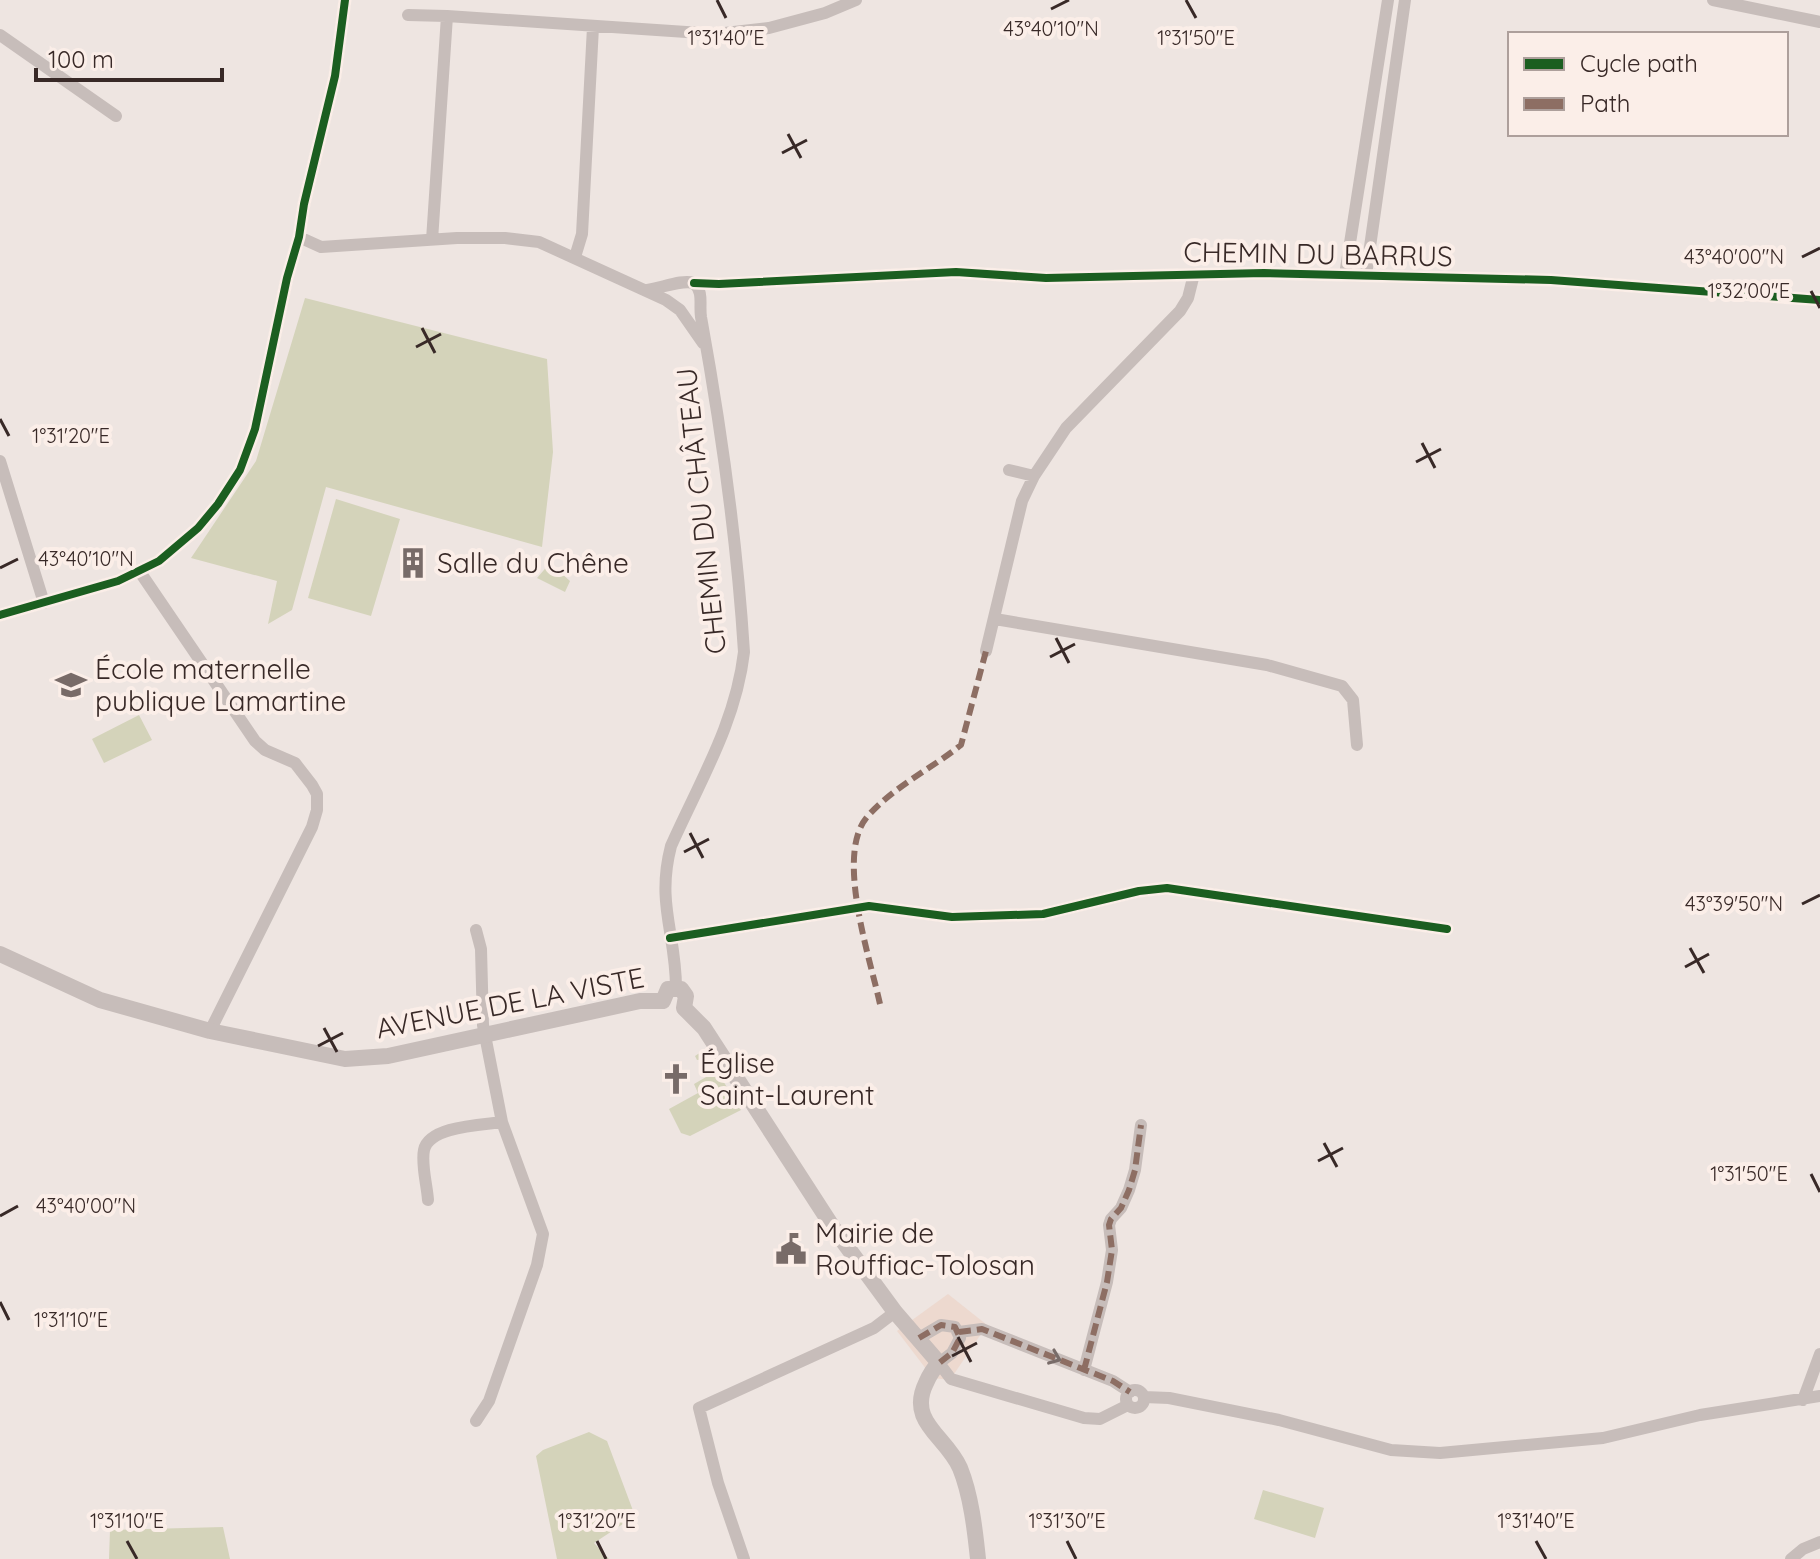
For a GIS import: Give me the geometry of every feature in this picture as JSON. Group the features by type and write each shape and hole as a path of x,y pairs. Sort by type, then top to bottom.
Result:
{"street":[{"path":"0,615 140,572 159,561 198,528 240,470 255,429 335,76 345,0"},
{"path":"408,15 716,34 769,28 825,13 856,0"},
{"path":"1345,275 1388,0"},
{"path":"1366,275 1405,0"},
{"path":"1713,0 1820,22"},
{"path":"432,240 447,16"},
{"path":"575,257 582,234 593,27"},
{"path":"0,35 116,116"},
{"name":"CHEMIN DU CHÂTEAU","path":"299,237 321,247 505,238 539,242 647,290 676,308 707,349"},
{"name":"CHEMIN DU BARRUS","path":"694,283 956,272 1046,278 1194,274 1366,275 1565,281 1820,300"},
{"path":"986,651 1022,501 1034,476 1066,428 1180,311 1188,298 1194,274"},
{"path":"647,290 684,280 694,283 701,292 700,300"},
{"path":"674,285 670,295 676,308 691,310 719,284"},
{"name":"CHEMIN DU CHÂTEAU","path":"676,988 664,887 667,862 671,846 732,714 744,652 718,416 700,300"},
{"path":"0,461 44,603"},
{"path":"1009,470 1034,476"},
{"path":"140,572 255,741 265,750 295,763 317,794 312,827 210,1031"},
{"path":"995,619 1267,665 1342,686 1353,700 1357,745"},
{"path":"670,938 869,906 969,918 1043,914 1139,891 1167,888 1447,929"},
{"path":"476,930 481,949 485,1035 502,1122 543,1234 537,1265 489,1401 476,1421"},
{"name":"AVENUE DE LA VISTE","path":"0,954 100,1000 210,1031 345,1059 388,1056 640,1001 663,1001"},
{"path":"676,988 686,996 684,1008 671,1012 663,1001 668,989 676,988"},
{"path":"684,1008 704,1028 834,1229 895,1312 951,1379 1084,1418 1100,1419 1129,1399"},
{"path":"428,1200 424,1149 430,1139 439,1132 502,1122"},
{"path":"1084,1370 1107,1282 1112,1250 1109,1225 1129,1190 1141,1125"},
{"path":"744,1559 718,1483 699,1408 874,1328 895,1312"},
{"path":"919,1338 941,1325 955,1327 959,1332 957,1346 933,1369 919,1399 924,1420 959,1466 978,1559"},
{"path":"959,1332 982,1329 1113,1381 1137,1408 1143,1404 1144,1397 1169,1398 1279,1420 1391,1450 1427,1453 1603,1438 1700,1415 1820,1396"},
{"path":"1803,1400 1820,1354"},
{"path":"1791,1559 1803,1549 1820,1542"}],"green space":[{"path":"305,298 547,359 553,452 542,547 326,487 292,610 268,624 277,581 191,558 256,461"},
{"path":"336,499 400,519 371,616 308,598"},
{"path":"550,563 570,581 565,592 537,578"},
{"path":"139,715 152,740 104,763 92,739"},
{"path":"704,1050 741,1110 690,1136 681,1133 669,1109 698,1093 694,1084 713,1073 707,1059 697,1060 695,1056"},
{"path":"589,1432 607,1441 635,1516 594,1543 609,1559 557,1559 536,1456 543,1450"},
{"path":"1263,1490 1324,1508 1315,1538 1254,1519"},
{"path":"223,1527 230,1559 109,1559 110,1530"}],"shaded area":[{"path":"948,1294 987,1325 950,1380 933,1378 897,1331"}],"marked path":[{"path":"880,1004 854,881 858,834 867,817 888,796 961,745 986,651"},
{"path":"1084,1370 1107,1282 1112,1250 1109,1225 1129,1190 1141,1125"},
{"path":"919,1338 941,1325 955,1327 960,1338 952,1353 939,1363"},
{"path":"959,1332 982,1329 1113,1381 1130,1392"}],"cycle path":[{"path":"0,615 118,581 159,561 198,528 240,470 255,429 335,76 345,0"},
{"path":"694,283 956,272 1046,278 1264,273 1551,280 1820,300"},
{"path":"670,938 869,906 952,917 1043,914 1139,891 1167,888 1447,929"}],"place":[{"name":"Salle du Chêne","path":"413,563"},
{"name":"École maternelle publique Lamartine","path":"71,685"},
{"name":"Église Saint-Laurent","path":"676,1079"},
{"name":"Mairie de Rouffiac-Tolosan","path":"791,1249"}]}
